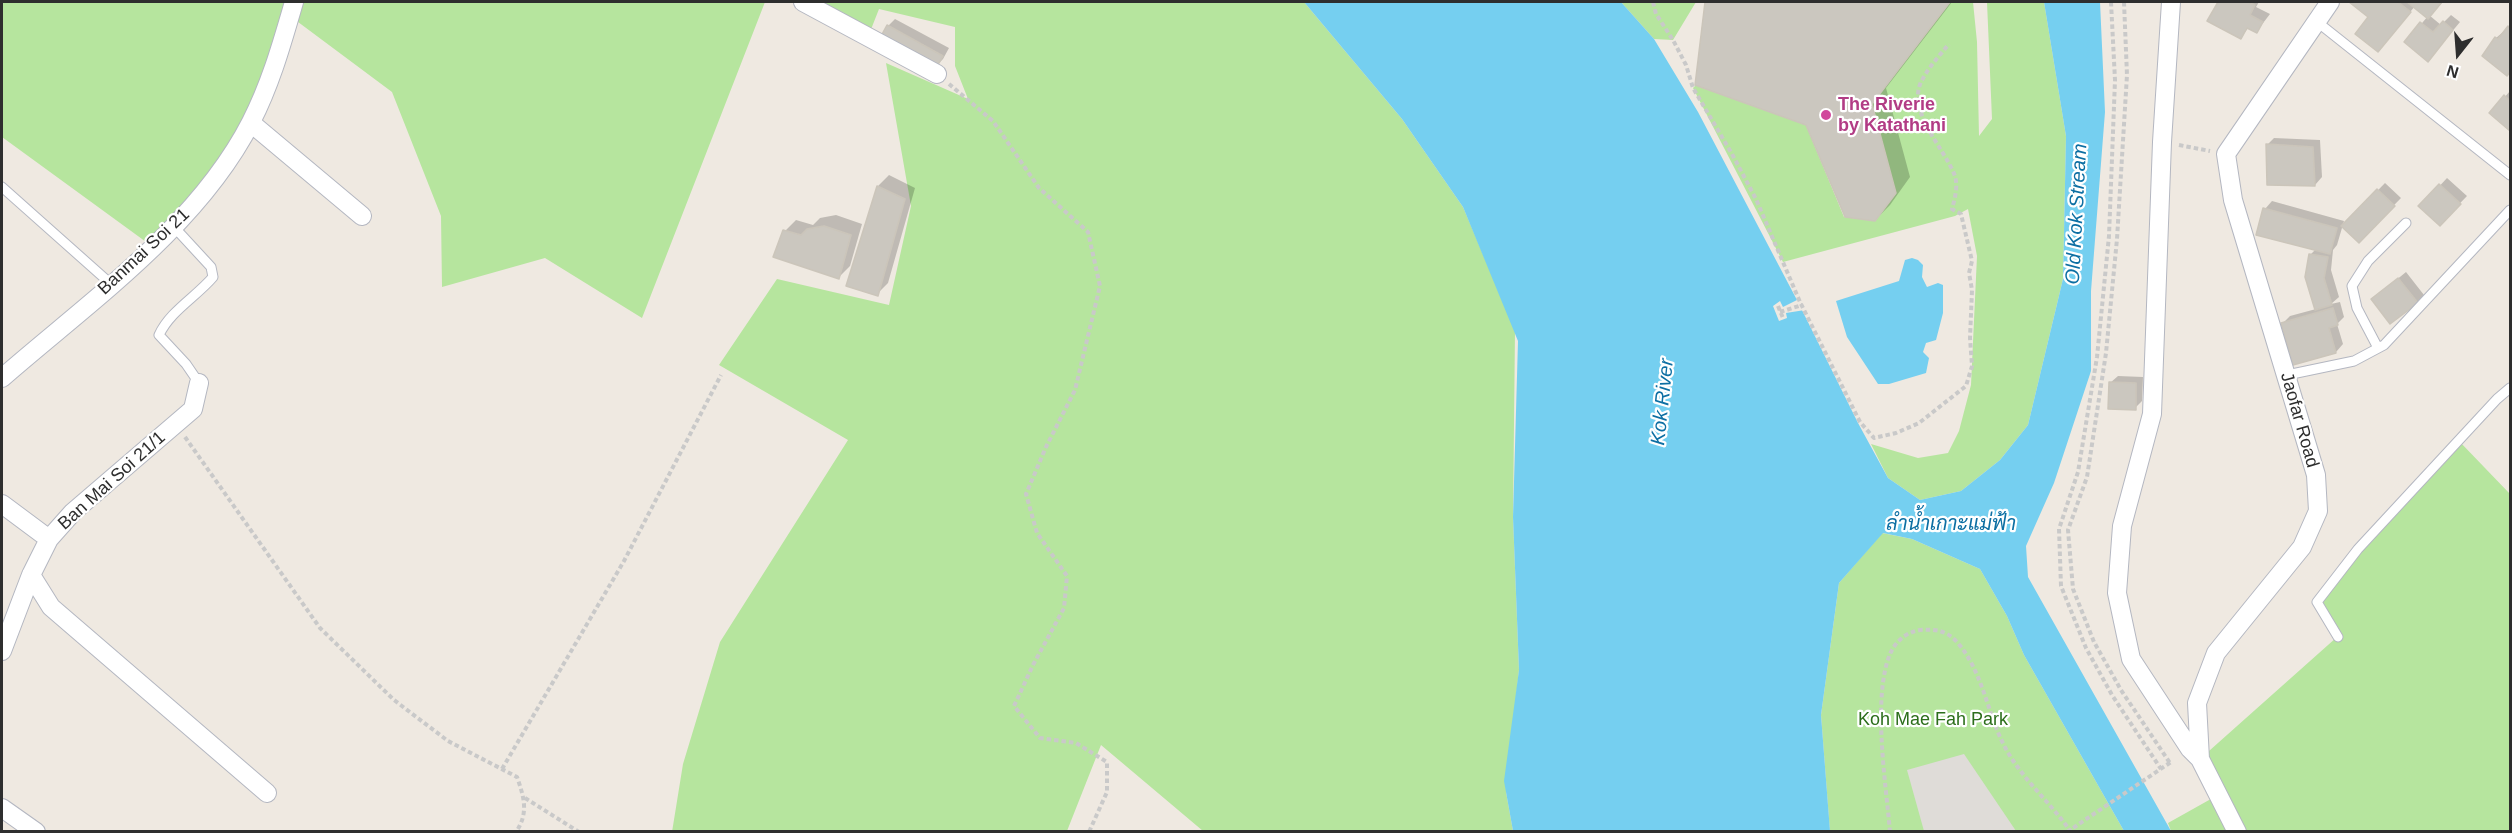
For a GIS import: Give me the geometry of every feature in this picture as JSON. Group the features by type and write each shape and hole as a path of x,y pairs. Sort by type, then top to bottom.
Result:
{"street":[{"name":"Banmai Soi 21","path":"2,378 175,228 227,161 251,123 274,72 294,2"},
{"path":"803,2 937,74"},
{"path":"2171,2 2162,142 2152,414 2122,526 2117,592 2131,659 2195,754"},
{"path":"2226,154 2330,2"},
{"path":"251,123 362,216"},
{"name":"Jaofar Road","path":"2226,154 2233,200 2316,476 2318,511 2302,547 2216,653 2197,704 2195,754 2236,831"},
{"name":"Ban Mai Soi 21/1","path":"2,651 31,574 49,539 73,512 193,409 199,383"},
{"path":"2,504 49,539"},
{"path":"31,574 51,607 267,793"},
{"path":"2,808 36,831"}],"lane":[{"path":"2316,21 2511,176"},
{"path":"2,187 111,284"},
{"path":"2287,375 2354,361 2384,345 2511,210"},
{"path":"2378,348 2357,308 2352,286 2368,261 2406,223"},
{"path":"175,228 211,267 213,277 164,324 159,335 186,364 199,383"},
{"path":"2338,637 2317,602 2358,549 2497,399 2511,388"}],"path":[{"path":"1653,2 1656,14 1686,65 1693,88 1756,199 1802,305 1860,422 1874,438 1896,433 1919,423 1966,386 1972,366 1970,338 1972,290 1969,273 1972,261 1961,214 1952,208 1956,190 1955,177 1926,126 1920,106 1920,84 1933,63 1949,44"},
{"path":"2111,2 2115,80 2109,236 2097,357 2078,472 2059,529 2061,586 2091,657 2112,695 2161,769"},
{"path":"2124,2 2127,75 2117,239 2106,353 2087,477 2068,530 2073,589 2094,642 2121,690 2170,763"},
{"path":"937,74 993,121 1039,188 1088,232 1100,286 1075,390 1046,447 1026,494 1037,533 1068,576 1065,608 1033,665 1014,706 1040,738 1076,743 1107,762 1107,792 1089,831"},
{"path":"2162,142 2226,154"},
{"path":"1780,312 1802,305"},
{"path":"1778,306 1783,318"},
{"path":"502,769 624,561 721,375"},
{"path":"176,424 320,628 403,707 448,741 517,777 525,798 524,821 516,831"},
{"path":"1890,831 1882,721 1883,685 1890,654 1900,638 1916,631 1938,629 1955,640 1971,660 2006,749 2070,831 2170,763 2195,754"},
{"path":"525,798 579,831"}],"green space":[{"path":"2,2 765,2 642,318 545,258 442,287 441,216 392,92 290,16 227,161 153,247 2,137"},
{"path":"803,2 1304,2 1402,119 1463,207 1515,330 1513,517 1519,670 1506,792 1513,831 1203,831 1101,745 1067,831 672,832 683,764 720,642 848,440 719,365 777,279 889,305 911,206 886,63 968,99 955,66 955,27 879,9 868,37"},
{"path":"1621,2 1696,2 1673,40 1654,39"},
{"path":"1950,2 1973,2 1977,42 1979,136 1992,119 1987,2 2044,2 2066,136 2063,279 2028,425 2000,460 1961,491 1920,500 1888,478 1871,444 1918,458 1948,453 1959,431 1971,385 1977,256 1968,209 1955,216 1783,262 1693,88 1696,85 1806,125 1844,217 1875,221 1896,193 1872,104"},
{"path":"2459,441 2510,494 2510,831 2171,831 2168,823 2218,795 2200,759 2337,637 2317,602"},
{"name":"Koh Mae Fah Park","path":"1882,533 1912,539 1980,569 2007,616 2024,655 2124,831 1830,832 1821,715 1839,583"}],"shaded area":[{"path":"1964,754 2016,831 1924,831 1907,770"}],"water":[{"path":"1304,2 1621,2 1654,39 1698,112 1888,478 1920,500 1961,491 2000,460 2028,425 2063,279 2066,136 2044,2 2100,2 2105,112 2091,291 2091,371 2054,483 2026,546 2028,577 2171,831 2124,831 2024,655 2007,616 1980,569 1912,539 1883,533 1839,583 1821,715 1830,831 1513,831 1504,781 1519,670 1513,517 1518,341 1463,207 1402,119"},
{"path":"1912,258 1923,265 1922,277 1927,287 1938,283 1943,285 1943,313 1936,340 1926,343 1923,352 1929,358 1926,373 1889,384 1878,384 1847,337 1836,301 1899,281 1905,260"}],"pier":[{"path":"1799,299 1805,310 1786,313 1787,318 1779,321 1773,306 1780,301 1783,307"}],"building":[{"name":"The Riverie by Katathani","path":"1705,2 1950,2 1872,104 1896,193 1875,221 1845,217 1806,125 1695,85"},
{"path":"2218,2 2248,2 2255,5 2250,15 2263,22 2257,33 2247,28 2241,39 2207,21"},
{"path":"2349,2 2398,2 2411,12 2378,52 2355,34 2368,17"},
{"path":"2407,2 2442,2 2428,19"},
{"path":"2443,21 2453,30 2428,62 2404,42 2420,22 2433,32"},
{"path":"887,25 943,56 936,68 880,38"},
{"path":"2508,26 2510,29 2510,72 2507,76 2482,56 2495,37 2498,39"},
{"path":"2504,95 2510,101 2510,131 2489,113"},
{"path":"2266,144 2313,147 2315,186 2267,185"},
{"path":"2439,184 2461,204 2440,226 2418,206"},
{"path":"877,186 905,199 878,296 846,286"},
{"path":"2377,189 2395,206 2359,243 2341,226"},
{"path":"2263,208 2337,228 2330,254 2256,235"},
{"path":"824,226 851,235 839,279 773,257 783,230 801,235 807,229"},
{"path":"2309,254 2328,257 2324,278 2332,305 2315,310 2305,277"},
{"path":"2398,278 2418,303 2390,324 2371,299"},
{"path":"2333,308 2338,325 2329,328 2336,353 2293,365 2281,323"},
{"path":"2109,382 2136,383 2136,410 2108,409"}],"place":[{"name":"The Riverie by Katathani","path":"1826,115"}],"water label":[{"name":"Old Kok Stream","path":"2077,214"},
{"name":"Kok River","path":"1663,402"},
{"name":"ลำน้ำเกาะแม่ฟ้า","path":"1951,524"}]}
